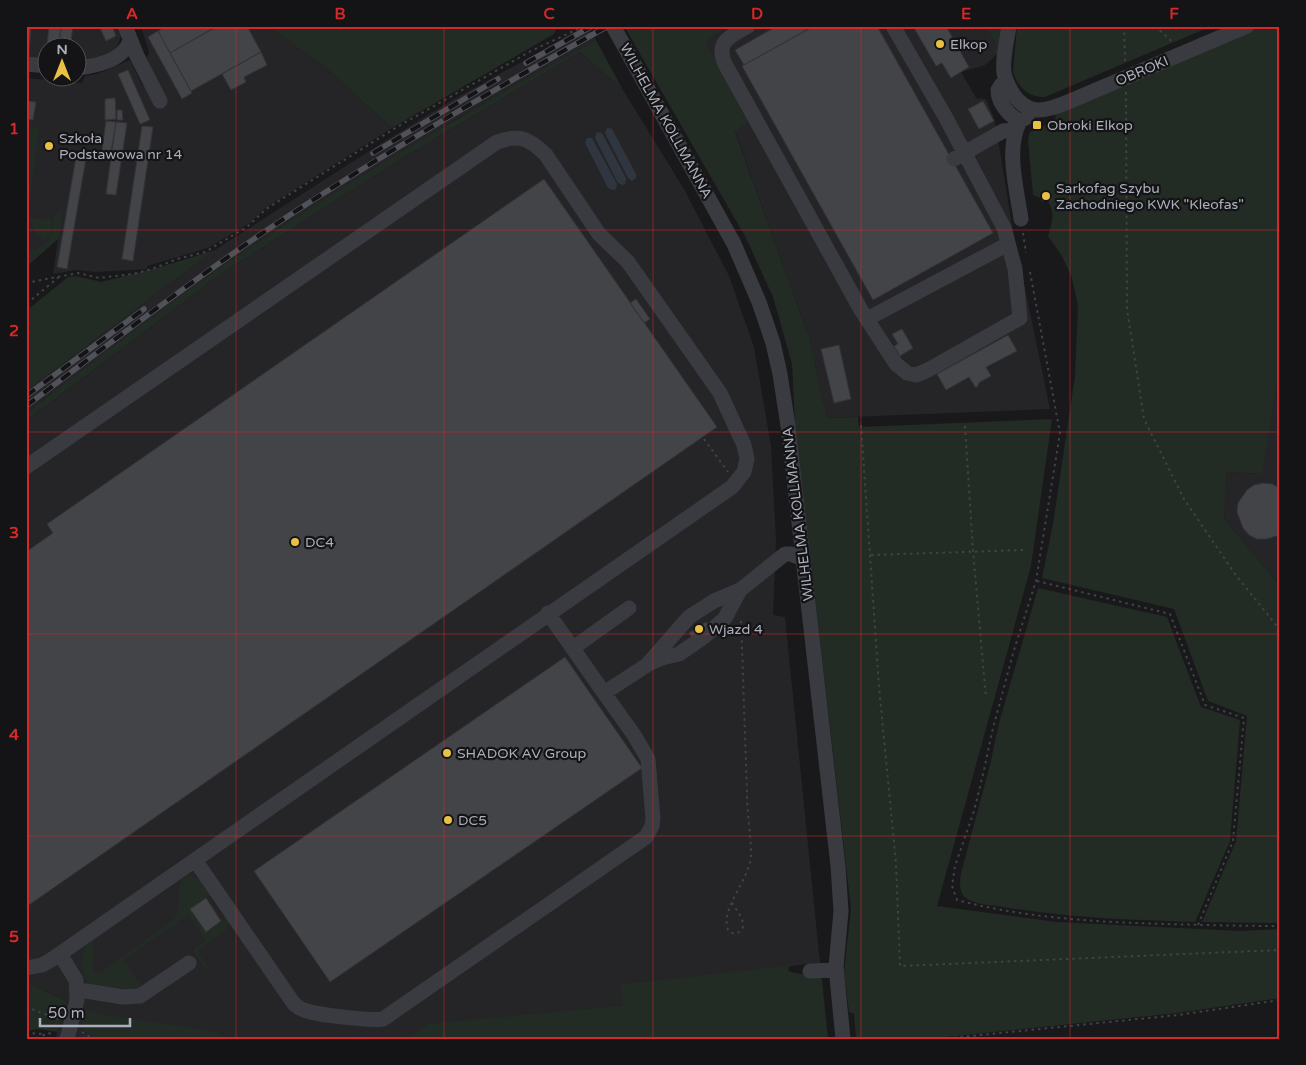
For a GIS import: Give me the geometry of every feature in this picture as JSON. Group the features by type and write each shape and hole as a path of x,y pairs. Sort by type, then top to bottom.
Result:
{"street":[{"path":"748,26 728,37 722,47 721,56 866,319 896,364 907,374 916,375 1020,318 1015,269 1004,228 996,210 959,156 893,26"},
{"path":"959,156 1003,131 1017,126 1036,110 1022,104 1006,82 1004,66 1009,26"},
{"name":"OBROKI","path":"1036,110 1050,109 1247,26"},
{"name":"WILHELMA KOLLMANNA","path":"616,31 730,237 744,266 777,358 803,559 841,899 836,970 843,1038"},
{"path":"88,66 99,64 123,53 128,47 128,33"},
{"path":"128,33 160,101"},
{"path":"1006,82 1001,85 998,95 1017,126 1013,163 1021,219"},
{"path":"26,468 497,142 509,138 524,139 535,144 546,155 599,234 634,270 720,393 744,445 747,459 744,472 732,487 548,613 60,954 42,966 26,968"},
{"path":"866,319 1008,244"},
{"path":"647,665 689,617 714,602 740,590 785,554 791,554 803,559"},
{"path":"604,693 647,665 662,658 679,654 705,636 725,618 740,590"},
{"path":"573,648 629,608"},
{"path":"195,860 294,1004 306,1011 375,1020 382,1019 646,838 653,819 648,759 634,735 548,613"},
{"path":"60,954 76,980 77,1000 66,1039"},
{"path":"76,992 86,991 123,997 140,996 189,964"},
{"path":"810,971 836,970"}],"path":[{"path":"26,283 78,273 99,278 133,274 205,252 248,227 266,209 397,127 531,51 584,26"},
{"path":"1124,26 1127,309 1144,418 1184,500 1235,574 1280,630"},
{"path":"1155,26 1170,40 1178,42"},
{"path":"1021,219 1026,256"},
{"path":"1030,270 1060,433 1036,581 1014,650 992,732 974,811 955,866 952,886 957,900 1004,910 1083,920 1280,926"},
{"path":"26,302 61,276"},
{"path":"861,425 871,555 878,687 896,863 900,966 1280,950"},
{"path":"965,426 973,551 986,698"},
{"path":"704,440 731,477"},
{"path":"871,555 1026,550"},
{"path":"1036,581 1170,614 1205,704 1244,718 1233,842 1198,925"},
{"path":"732,903 744,926 737,933 732,933 726,925 728,910 748,870 751,855 747,803 741,618"},
{"path":"941,1039 1178,1015 1280,1000"},
{"path":"26,1033 51,1033"},
{"path":"37,1039 44,1034"}],"shaded area":[{"path":"26,26 118,26 121,35 117,47 109,53 88,60 88,38 38,38 38,60 26,59"},
{"path":"141,26 272,26 284,38 325,67 392,128 264,209 250,223 208,248 147,266 147,269 96,272 76,270 53,274 58,239 26,267 26,78 38,79 38,88 88,88 88,76 97,74 130,60 142,85 156,79 147,58 149,52"},
{"path":"272,26 569,26 556,29 554,34 392,128 325,67 284,38"},
{"path":"587,26 596,40 458,118 274,232 213,274 26,413 26,391 215,250 380,144 456,98"},
{"path":"624,26 731,26 712,37 706,44 748,122 735,132 809,337 827,418 858,417 859,427 1052,419 1031,566 937,906 1057,922 1240,931 1280,929 1280,998 1177,1013 927,1039 856,1039 854,1014 849,1012 844,972 851,909 795,423 792,364 773,297 746,238"},
{"path":"731,26 1003,26 997,54 985,65 961,72 976,98 986,99 995,121 1012,225 1050,409 827,418 809,337 706,44 712,37"},
{"path":"986,26 1004,26 997,54 994,51 998,48"},
{"path":"1017,26 1212,26 1045,97 1039,97 1034,96 1021,87 1013,72"},
{"path":"1260,26 1280,26 1280,381 1277,381 1262,474 1227,472 1224,518 1280,586 1280,923 1202,922 1236,841 1247,716 1208,701 1174,609 1042,578 1053,524 1075,376 1078,306 1072,278 1062,256 1048,236 1052,222 1052,209 1047,200 1051,193 1041,194 1042,199 1033,195 1028,140 1030,132 1047,124 1056,117 1055,114"},
{"path":"596,40 623,90 580,52 393,164 218,276 26,421 26,413 166,306 260,241 402,152"},
{"path":"580,52 623,90 684,189 729,276 754,347 771,446 776,540 773,615 785,617 820,963 622,984 624,1005 493,1018 494,1039 56,1039 67,1001 26,982 26,421 218,276 393,164"},
{"path":"26,127 39,128 29,206 26,206"},
{"path":"607,128 612,129 636,174 636,178 632,181 628,178 605,133"},
{"path":"597,132 602,133 626,178 625,184 618,183 595,138"},
{"path":"587,138 592,138 617,184 616,189 608,188 585,143"},
{"path":"63,209 59,238 26,267 26,257 29,250 42,247 50,239 54,222 53,215"},
{"path":"27,216 41,220 51,218 51,232 46,241 37,234"},
{"path":"215,250 26,391 26,308 31,307 68,277 76,276 101,282 157,268"},
{"path":"1277,381 1280,381 1280,586 1224,518 1227,472 1261,474"},
{"path":"1038,588 1167,617 1201,707 1240,720 1230,841 1195,922 1051,914 979,903 963,896 960,886 961,873 990,765 999,723"},
{"path":"188,875 199,879 211,895 190,909 206,932 227,918 229,922 225,931 197,951 209,968 206,969 193,950 206,940 188,915 123,960 143,989 136,992 92,986 84,976 81,963 84,950 91,940 93,941 93,969 96,973 101,972 172,921 177,911 181,883 183,878"},
{"path":"795,965 788,967 789,971 820,975 828,1039 405,1039 428,1024 623,1005 621,984"},
{"path":"26,982 67,1001 57,1032 39,1029 26,1031"},
{"path":"87,1009 106,1015 218,1032 222,1039 96,1039 80,1027"}],"building":[{"path":"26,26 31,26 29,56 26,56"},
{"path":"49,26 61,26 60,38 48,38"},
{"path":"61,26 73,26 71,38 60,38"},
{"path":"99,26 112,26 116,36 106,41"},
{"path":"166,26 217,26 170,53 158,31"},
{"path":"218,26 247,26 261,52 191,91 170,53"},
{"path":"777,26 814,26 744,65 735,50"},
{"path":"814,26 877,26 993,233 873,300 742,66"},
{"name":"Elkop","path":"913,26 946,26 969,67 951,78 942,63 936,66"},
{"path":"158,31 192,93 182,99 148,37"},
{"path":"261,52 267,65 244,77 246,82 231,90 222,74"},
{"path":"128,70 150,120 140,124 118,74"},
{"path":"115,98 116,119 105,120 105,99"},
{"path":"26,101 36,102 33,120 26,119"},
{"path":"983,101 994,121 979,129 968,109"},
{"path":"117,110 122,110 123,120 117,120"},
{"path":"106,121 116,122 110,158 101,157"},
{"path":"116,122 127,123 116,195 106,194"},
{"path":"142,126 153,127 133,261 122,259"},
{"path":"76,157 86,158 67,269 57,267"},
{"name":"DC4","path":"544,179 717,427 26,907 26,552 53,533 47,524"},
{"name":"Sarkofag Szybu Zachodniego KWK \"Kleofas\"","path":"1051,193 1052,200 1042,201 1041,194"},
{"path":"636,299 650,319 644,323 630,303"},
{"path":"902,329 913,348 900,356 894,346 898,344 892,334"},
{"path":"1008,335 1017,351 986,367 991,376 980,382 976,388 969,377 946,390 937,374"},
{"path":"839,345 851,399 834,403 821,349"},
{"path":"1272,484 1280,488 1280,535 1266,539 1257,539 1249,535 1243,528 1237,512 1238,503 1247,490 1254,485"},
{"name":"Wjazd 4","path":"706,622 709,626 692,637 689,633"},
{"name":"DC5","path":"565,657 642,768 330,982 254,871"},
{"path":"206,898 221,921 206,932 190,909"}],"railway":[{"path":"526,63 592,26"},
{"path":"26,406 204,274 264,232 434,126 608,26"},
{"path":"373,153 498,79"},
{"path":"26,396 144,309"}],"place":[{"name":"Elkop","path":"940,44"},
{"name":"Obroki Elkop","path":"1037,125"},
{"name":"Szkoła Podstawowa nr 14","path":"49,146"},
{"name":"Sarkofag Szybu Zachodniego KWK \"Kleofas\"","path":"1046,196"},
{"name":"DC4","path":"295,542"},
{"name":"Wjazd 4","path":"699,629"},
{"name":"SHADOK AV Group","path":"447,753"},
{"name":"DC5","path":"448,820"}]}
